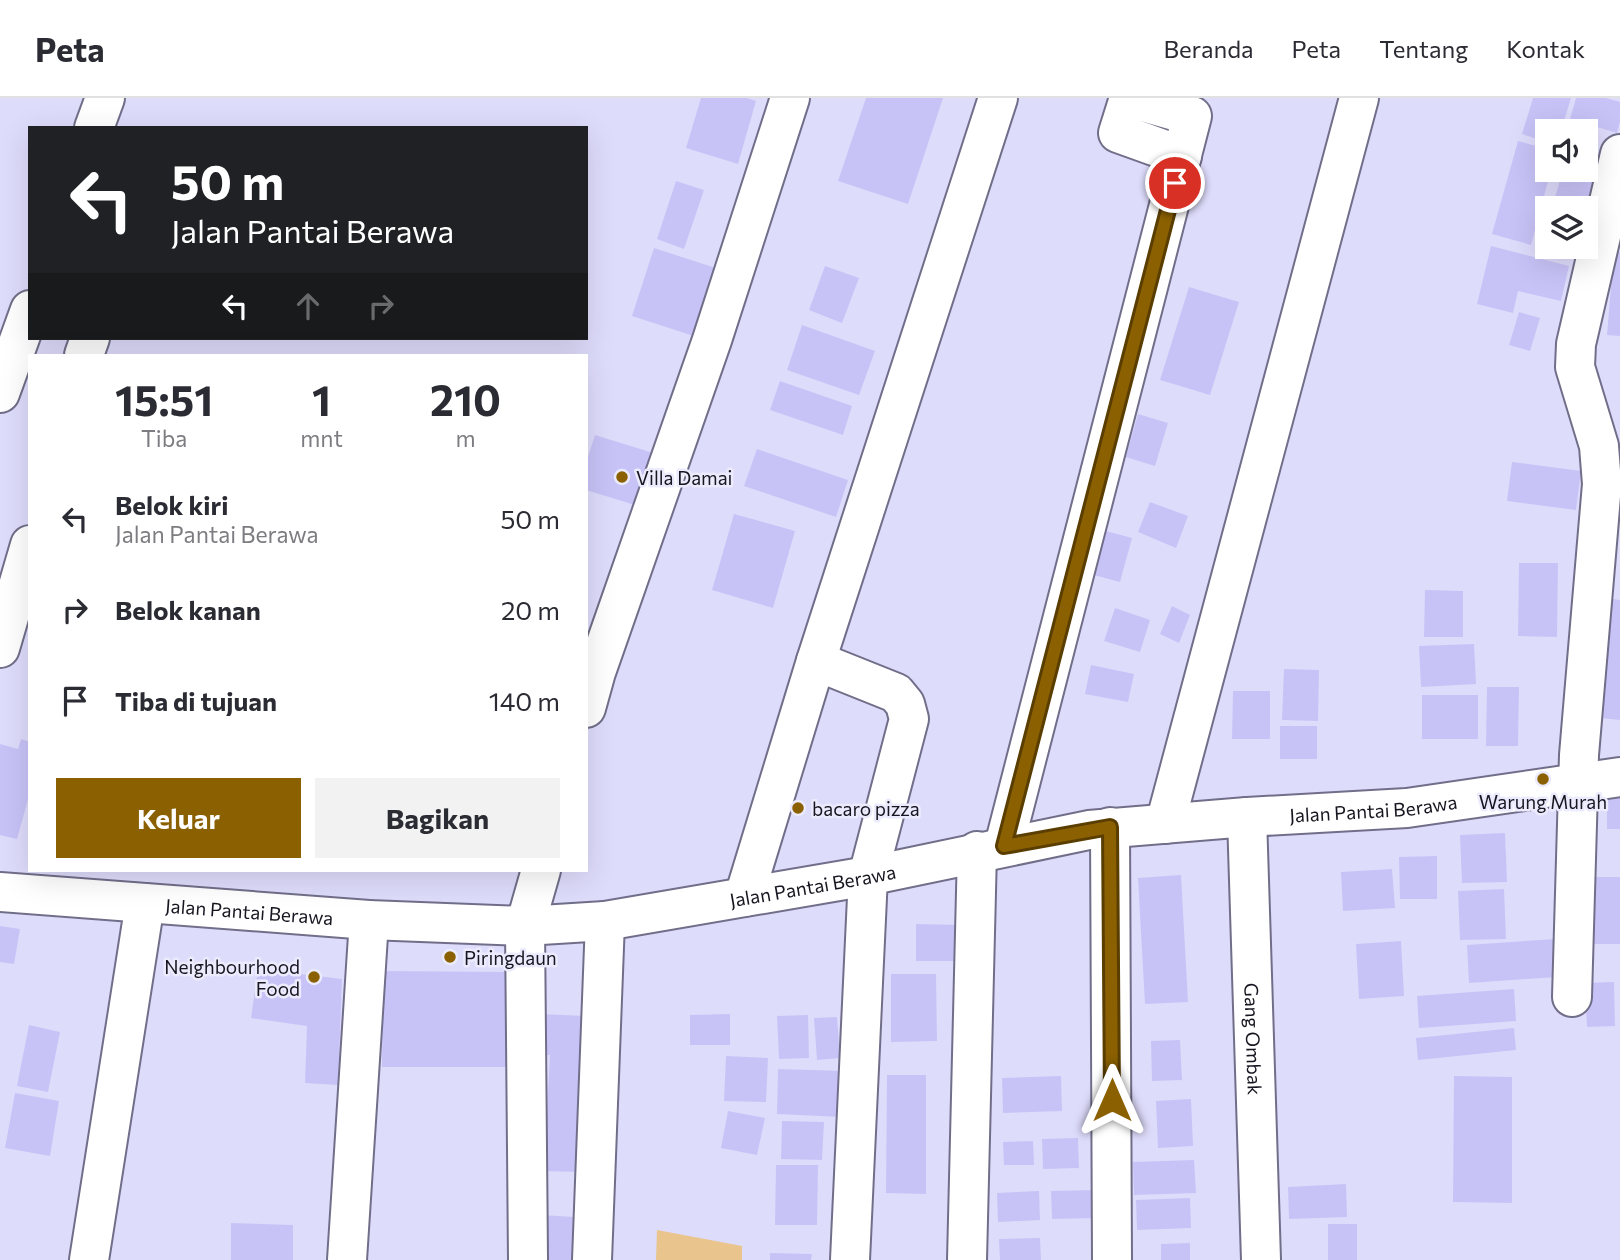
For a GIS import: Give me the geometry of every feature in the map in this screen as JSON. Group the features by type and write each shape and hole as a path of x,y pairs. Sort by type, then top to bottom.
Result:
{"street":[{"path":"95,126 105,98"},
{"path":"588,701 712,340 790,98"},
{"path":"744,897 816,661 998,98"},
{"path":"967,1260 991,849 1192,116 1129,98"},
{"path":"1165,824 1359,98"},
{"path":"1573,997 1578,783 1602,484 1599,446 1575,367 1576,344 1620,154"},
{"path":"0,393 28,316"},
{"path":"0,648 28,552"},
{"path":"816,661 896,693 905,704 909,719 868,876 850,1260"},
{"name":"Jalan Pantai Berawa","path":"0,892 369,919 525,926 605,920 744,897 868,876 1110,827 1407,808 1620,777"},
{"name":"Gang Ombak","path":"1247,817 1261,1260"},
{"path":"1110,827 1112,1260"},
{"path":"528,1260 525,926 540,872"},
{"path":"89,1260 145,903"},
{"path":"346,1260 369,919"},
{"path":"592,1260 605,920"}],"shaded area":[{"path":"657,1230 742,1246 742,1260 656,1260"}],"building":[{"path":"701,98 747,98 756,101 738,164 686,148"},
{"path":"866,98 943,98 908,204 838,181"},
{"path":"1533,98 1571,98 1565,119 1535,119 1535,138 1522,134"},
{"path":"1576,98 1606,98 1620,102 1617,133 1598,127 1598,119 1570,119"},
{"path":"1518,141 1535,146 1535,182 1548,182 1544,196 1535,196 1535,230 1531,245 1492,234"},
{"path":"1600,179 1595,196 1555,196 1560,182 1598,182"},
{"path":"676,181 704,190 684,249 657,239"},
{"path":"1491,246 1569,266 1561,301 1518,291 1513,313 1477,304"},
{"path":"654,248 725,271 703,339 632,316"},
{"path":"1614,251 1620,252 1620,336 1607,335"},
{"path":"825,266 859,278 842,323 809,310"},
{"path":"1189,287 1239,302 1210,395 1160,380"},
{"path":"1519,312 1540,318 1530,351 1509,345"},
{"path":"802,325 875,351 859,395 787,370"},
{"path":"780,381 852,406 843,435 770,410"},
{"path":"1138,414 1168,423 1155,466 1126,457"},
{"name":"Villa Damai","path":"595,435 663,456 648,509 588,491 588,457"},
{"path":"757,449 848,480 836,517 744,486"},
{"path":"1512,462 1581,471 1576,510 1507,501"},
{"path":"1150,502 1188,516 1176,548 1138,532"},
{"path":"734,514 795,531 773,608 712,590"},
{"path":"1102,530 1132,538 1120,582 1090,574"},
{"path":"1519,563 1558,563 1557,637 1518,636"},
{"path":"1425,590 1463,591 1463,637 1424,637"},
{"path":"1604,598 1620,600 1620,720 1590,717"},
{"path":"1172,606 1190,615 1179,643 1160,634"},
{"path":"1115,608 1150,620 1140,652 1104,641"},
{"path":"1474,644 1476,684 1421,687 1419,646"},
{"path":"1091,665 1134,674 1128,702 1085,694"},
{"path":"1284,669 1319,670 1318,721 1282,720"},
{"path":"1487,687 1519,687 1518,746 1486,746"},
{"path":"1233,691 1270,691 1270,739 1232,739"},
{"path":"1422,695 1478,695 1478,739 1422,739"},
{"path":"1280,726 1317,726 1317,759 1280,759"},
{"path":"21,739 28,741 28,799 17,839 0,835 0,744 18,749"},
{"path":"1620,791 1620,829 1607,829 1607,792"},
{"path":"1505,833 1507,882 1462,883 1460,835"},
{"path":"1437,856 1437,899 1400,899 1399,857"},
{"path":"1392,869 1395,908 1343,911 1341,872"},
{"path":"1181,875 1188,1002 1145,1004 1138,878"},
{"path":"1584,877 1620,877 1620,944 1584,944"},
{"path":"1504,889 1506,939 1460,940 1458,891"},
{"path":"916,924 960,925 960,961 916,961"},
{"path":"0,926 20,929 14,964 0,962"},
{"path":"1555,939 1557,977 1469,983 1467,945"},
{"path":"1401,941 1404,996 1359,999 1356,944"},
{"path":"258,969 342,979 338,1085 305,1083 307,1026 251,1018"},
{"path":"383,971 522,972 523,1067 382,1067"},
{"path":"891,974 936,974 937,1041 891,1042"},
{"path":"1614,982 1615,1026 1587,1027 1585,983"},
{"path":"1514,989 1516,1021 1419,1028 1417,996"},
{"path":"540,1014 586,1016 579,1172 544,1171 550,1055 538,1055"},
{"path":"730,1014 730,1045 690,1045 690,1015"},
{"path":"808,1015 809,1058 779,1059 777,1016"},
{"path":"837,1017 840,1058 817,1060 814,1018"},
{"path":"29,1025 60,1032 48,1092 17,1086"},
{"path":"1514,1028 1516,1050 1418,1060 1416,1038"},
{"path":"1180,1040 1182,1080 1152,1081 1151,1041"},
{"path":"726,1056 768,1058 766,1102 724,1101"},
{"path":"778,1069 843,1071 842,1117 777,1114"},
{"path":"887,1075 926,1075 926,1194 886,1193"},
{"path":"1061,1076 1062,1111 1003,1113 1002,1078"},
{"path":"1454,1076 1512,1077 1512,1203 1453,1202"},
{"path":"15,1093 59,1101 50,1156 5,1148"},
{"path":"1191,1099 1193,1146 1158,1148 1156,1101"},
{"path":"728,1111 765,1118 757,1155 721,1148"},
{"path":"782,1121 824,1122 822,1160 781,1159"},
{"path":"1078,1138 1079,1168 1043,1169 1042,1139"},
{"path":"1033,1141 1034,1165 1004,1165 1003,1142"},
{"path":"1194,1160 1196,1193 1134,1195 1133,1162"},
{"path":"776,1165 818,1165 817,1225 775,1225"},
{"path":"1346,1184 1347,1217 1289,1219 1288,1187"},
{"path":"1097,1190 1098,1218 1052,1219 1051,1191"},
{"path":"1039,1191 1040,1220 998,1222 997,1193"},
{"path":"1190,1198 1191,1228 1137,1230 1136,1200"},
{"path":"541,1215 575,1217 573,1260 539,1260"},
{"path":"231,1223 293,1225 293,1260 231,1260"},
{"path":"1328,1224 1357,1224 1357,1260 1328,1260"},
{"path":"1040,1238 1041,1260 1000,1260 999,1239"},
{"path":"1190,1243 1190,1260 1161,1260 1161,1244"},
{"path":"770,1253 812,1254 811,1260 770,1260"}],"place":[{"name":"Villa Damai","path":"622,477"},
{"name":"Warung Murah","path":"1543,779"},
{"name":"bacaro pizza","path":"798,808"},
{"name":"Piringdaun","path":"450,957"},
{"name":"Neighbourhood Food","path":"314,977"}],"route":[{"path":"1112,1100 1110,827 1004,846 1175,183"}]}
